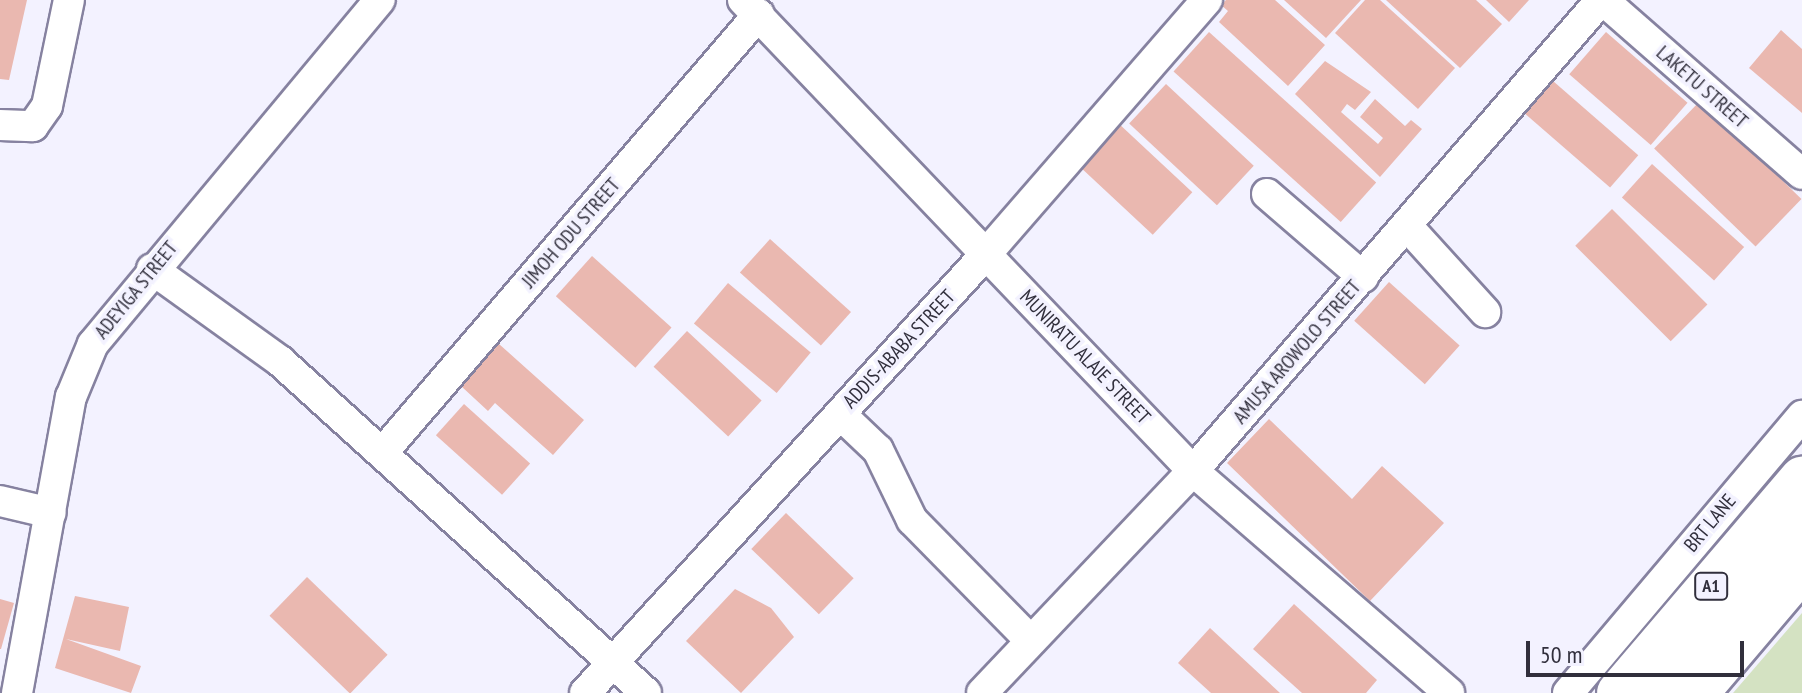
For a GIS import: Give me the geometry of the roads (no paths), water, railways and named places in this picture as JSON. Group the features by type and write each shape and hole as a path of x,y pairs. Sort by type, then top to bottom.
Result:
{"highway":[{"name":"A1","path":"1619,693 1802,479"},
{"path":"1696,693 1802,568"}],"street":[{"path":"0,125 33,126 47,106 69,0"},
{"name":"ADEYIGA STREET","path":"17,693 71,397 93,344 152,269 380,0"},
{"name":"ADDIS-ABABA STREET","path":"585,693 986,254 1207,0"},
{"name":"LAKETU STREET","path":"1602,0 1802,174"},
{"name":"AMUSA AROWOLO STREET","path":"982,693 1193,471 1602,0"},
{"name":"MUNIRATU ALAJE STREET","path":"751,7 1193,471 1449,693"},
{"name":"JIMOH ODU STREET","path":"383,452 751,7"},
{"path":"1267,194 1363,277"},
{"path":"1408,227 1485,312"},
{"path":"152,269 280,361 646,693"},
{"path":"840,414 878,450 912,520 1030,640"},
{"name":"BRT LANE","path":"1568,693 1802,416"},
{"path":"0,501 51,513"},
{"path":"1659,693 1802,525"}]}
